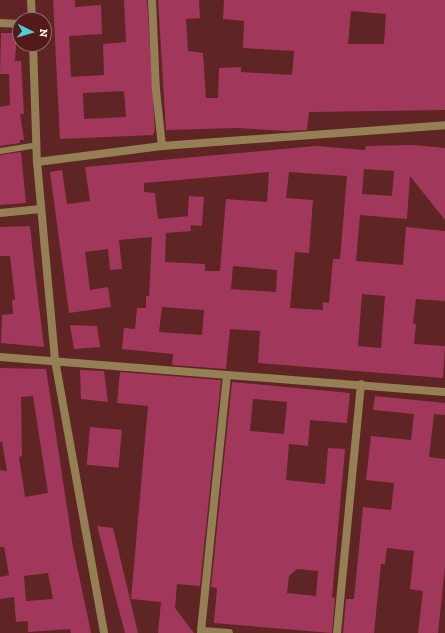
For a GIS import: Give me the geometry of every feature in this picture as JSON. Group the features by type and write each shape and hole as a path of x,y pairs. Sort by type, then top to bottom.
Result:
{"street":[{"path":"31,0 32,12"},
{"path":"152,0 156,90 162,146"},
{"path":"0,23 12,24"},
{"path":"33,52 37,162 56,360 104,633"},
{"path":"37,162 162,146 445,125"},
{"path":"0,213 41,209"},
{"path":"0,357 56,360 445,392"},
{"path":"227,375 201,630 229,633"},
{"path":"337,633 361,384"}],"lane":[{"path":"0,151 36,145"}],"building":[{"path":"53,0 75,0 75,7 101,5 102,34 69,36 71,77 104,75 103,44 126,42 124,0 147,0 155,130 153,135 60,139","holes":["124,91 126,117 84,119 83,93"]},
{"path":"158,0 199,0 200,18 186,19 188,51 203,53 206,98 218,98 219,68 241,67 241,72 292,75 294,51 243,48 244,21 223,19 224,0 445,0 445,110 309,112 307,130 286,131 237,128 166,130","holes":["351,11 386,14 384,44 348,44"]},
{"path":"1,33 12,33 12,52 16,52 15,61 21,61 24,114 20,114 24,140 20,140 20,143 0,146 0,107 10,105 9,74 0,74"},
{"path":"413,145 445,148 445,220 410,176 407,219 360,215 356,261 403,265 406,227 445,231 445,301 416,299 413,323 416,325 414,344 445,346 443,378 258,363 260,331 230,329 226,369 172,365 173,354 122,349 124,328 135,329 137,308 146,308 146,296 149,296 152,237 119,240 122,269 110,270 108,249 85,252 90,290 108,287 111,307 69,313 50,172 62,170 67,204 90,201 85,167 316,146 365,150 366,146","holes":["364,169 394,171 392,196 362,194","269,172 267,202 226,199 220,271 205,271 205,264 165,262 166,233 191,231 190,216 158,219 155,193 144,192 144,183","289,172 347,176 340,259 333,259 329,303 323,302 323,310 290,308 295,252 309,253 313,200 286,198","233,266 277,270 276,292 231,289","362,294 385,296 381,348 358,346","162,307 204,310 202,335 159,332"]},
{"path":"21,152 26,203 0,205 0,155"},
{"path":"189,196 204,197 202,226 187,225"},
{"path":"30,226 44,347 1,343 2,315 13,314 12,300 15,300 10,256 0,256 0,227"},
{"path":"70,325 97,326 100,347 74,349"},
{"path":"0,368 46,369 73,547 91,633 71,633 70,629 28,632 28,621 16,622 14,597 0,599 0,577 9,575 4,547 0,547 0,470 7,471 2,442 0,442","holes":["33,396 48,493 25,497 19,457 22,456 21,397","48,573 53,599 26,601 24,576"]},
{"path":"80,370 104,371 108,402 81,399"},
{"path":"120,372 221,380 200,586 177,584 175,608 194,633 158,633 161,602 131,599 148,406 117,403"},
{"path":"232,382 350,393 347,423 310,420 308,446 289,444 286,480 325,484 328,448 345,449 332,597 335,598 332,633 214,623 217,588 211,587","holes":["253,399 287,402 284,434 250,431","297,569 318,571 316,596 287,593 289,576"]},
{"path":"375,396 445,403 445,415 434,414 429,457 445,459 445,567 438,633 418,633 423,591 410,589 414,551 387,548 385,564 381,564 374,633 343,633 346,599 354,599 363,507 391,510 394,483 366,480 371,436 411,440 414,414 373,410"},
{"path":"90,427 122,430 119,468 87,465"},
{"path":"97,526 113,528 138,633 125,633"}]}
